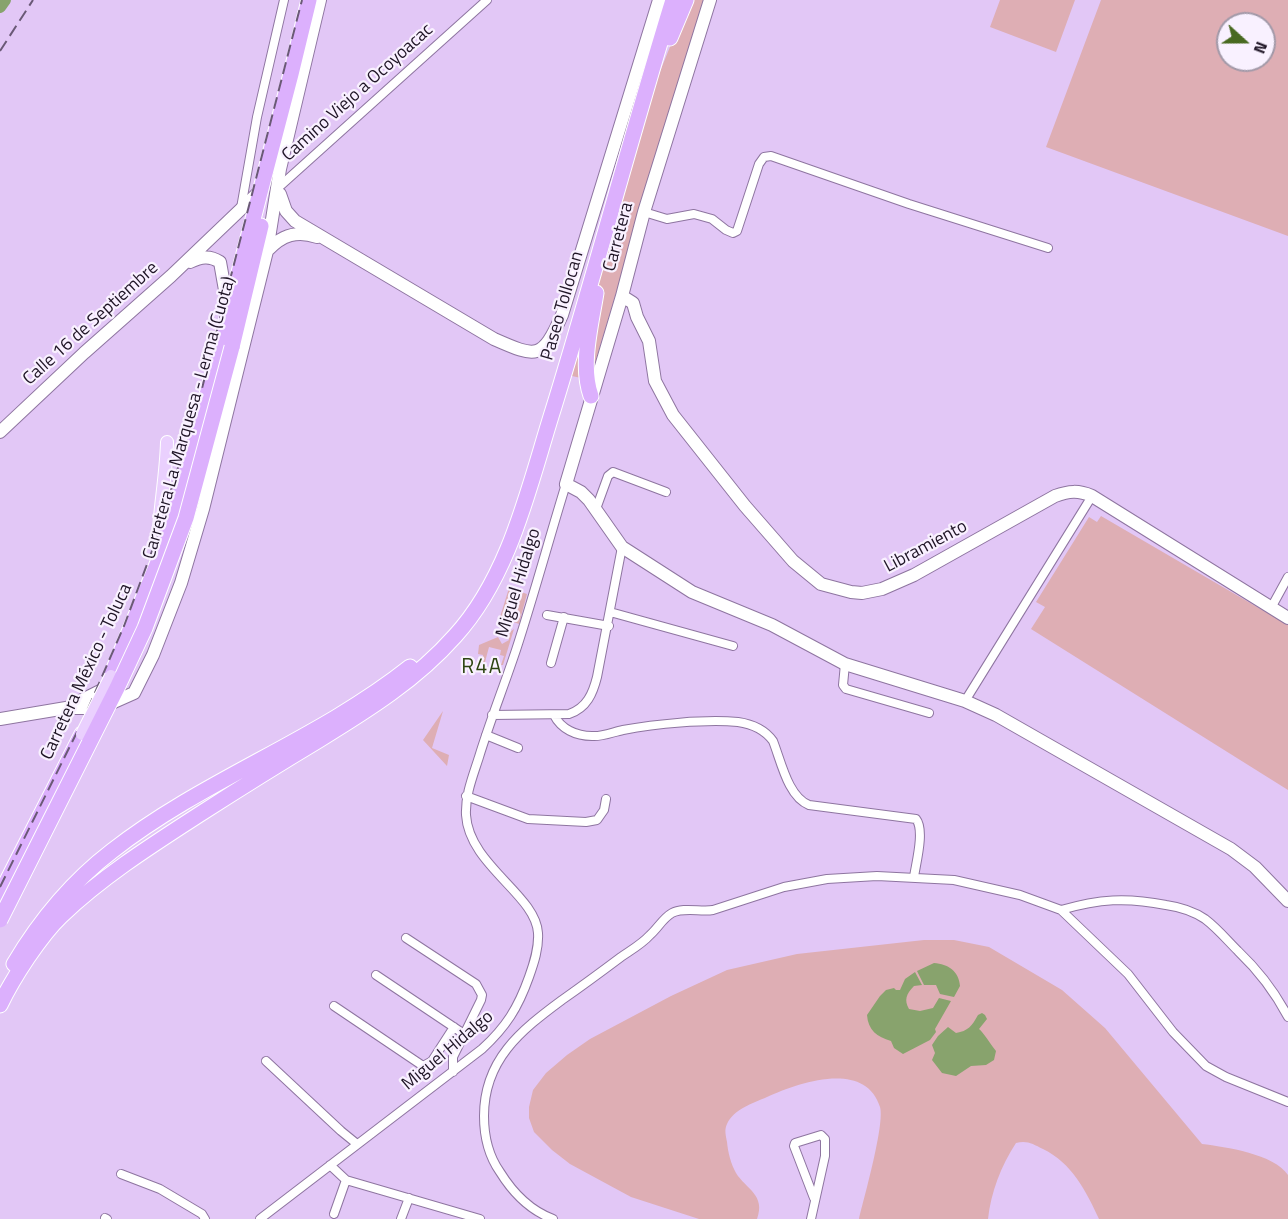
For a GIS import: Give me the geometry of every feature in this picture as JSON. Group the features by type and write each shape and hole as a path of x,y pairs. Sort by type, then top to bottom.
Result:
{"highway":[{"path":"291,74 309,0"},
{"name":"Paseo Tollocan","path":"472,615 508,549 586,300 606,224 673,0"},
{"path":"652,73 686,0"},
{"name":"Carretera México - Toluca","path":"111,676 158,562 197,434 291,74"},
{"name":"Carretera La Marquesa - Lerma (Cuota)","path":"0,920 145,628 186,518 250,275 288,110 291,74"},
{"path":"591,396 585,381 586,363 606,224"},
{"path":"0,987 27,942 44,920 80,880 111,851 179,806 301,737 376,691 405,672 472,615"},
{"path":"0,1005 24,963 59,918 115,870 396,691 438,654 472,615"},
{"name":"Carretera México - Toluca","path":"0,895 82,734"}],"main road":[{"path":"0,719 66,708 91,708 107,705 134,693 153,655 181,583 203,509 267,251 279,187 280,169 320,0"},
{"path":"279,187 286,211 295,220 328,241 494,339 530,353 541,350 554,333 562,315 658,0"},
{"name":"Carretera","path":"566,484 622,296 644,212 710,0"},
{"name":"Calle 16 de Septiembre","path":"0,432 181,267 261,190"},
{"path":"267,251 277,240 289,234 301,234 328,241"},
{"path":"181,267 204,257 220,262 229,312"},
{"name":"Libramiento","path":"622,296 633,303 649,341 655,381 673,415 745,506 793,561 821,584 851,592 882,589 914,575 1055,496 1077,491 1092,496 1288,618"},
{"path":"158,562 158,530 167,442"},
{"path":"566,484 581,492 596,509 622,547 692,592 772,625 845,664 965,701 996,715 1206,833 1255,867 1288,901"},
{"path":"66,708 99,693 153,655"},
{"name":"Carretera México - Toluca","path":"82,734 111,676"}],"street":[{"path":"241,209 257,117 284,0"},
{"name":"Camino Viejo a Ocoyoacac","path":"279,187 487,0"},
{"path":"644,212 667,219 693,214 712,219 733,233 737,231 759,164 764,157 771,156 1048,249"},
{"path":"596,509 608,476 613,472 666,492"},
{"name":"Miguel Hidalgo","path":"260,1219 453,1072 494,1038 514,1012 533,966 538,932 534,917 526,905 482,855 472,838 466,816 466,796 516,650 566,484"},
{"path":"965,701 1092,496"},
{"path":"492,715 555,715 576,712 593,693 609,626 622,547"},
{"path":"1271,608 1288,577"},
{"path":"610,612 733,646"},
{"path":"547,615 609,626"},
{"path":"551,663 564,617"},
{"path":"845,664 843,685 846,689 929,713"},
{"path":"555,715 566,730 590,736 638,728 703,722 738,722 757,728 768,734 773,741 798,800 805,804 916,819 920,823 920,837 914,877"},
{"path":"486,735 518,748"},
{"path":"466,796 528,819 586,822 597,820 604,810 606,799"},
{"path":"553,1219 535,1210 510,1187 490,1154 484,1130 484,1105 492,1073 505,1050 534,1021 645,940 665,918 675,912 713,910 784,887 827,879 877,876 935,878 1020,895 1060,910 1128,974 1197,1060 1226,1077 1288,1102"},
{"path":"1060,910 1091,901 1117,898 1143,900 1194,912 1217,929 1249,961 1281,1003 1288,1017"},
{"path":"406,938 476,984 480,989 481,1000 453,1057 453,1072"},
{"path":"376,975 464,1034"},
{"path":"334,1006 423,1066 432,1061 454,1027"},
{"path":"266,1061 357,1144"},
{"path":"811,1219 826,1144 823,1137 818,1135 795,1143 794,1146 814,1198"},
{"path":"330,1165 346,1180 480,1219"},
{"path":"121,1174 160,1189 202,1214 205,1219"},
{"path":"334,1214 346,1180"},
{"path":"400,1219 409,1198"}],"shaded area":[{"path":"689,0 704,0 592,373 581,378 572,376 569,369 602,244 661,69"},
{"path":"1000,0 1075,0 1056,52 990,27"},
{"path":"1101,0 1288,0 1288,236 1046,147"},
{"path":"1101,516 1288,625 1288,790 1031,629 1045,607 1036,602 1089,517 1097,522"},
{"path":"509,588 527,594 519,624 500,617"},
{"path":"514,629 503,665 501,665 504,656 500,655 501,650 489,647 485,662 482,662 483,655 478,654 479,645 498,637 502,644 509,640 507,634"},
{"path":"443,711 432,748 449,755 447,766 423,740"},
{"path":"924,940 954,940 989,947 1062,990 1105,1028 1202,1144 1224,1147 1261,1157 1281,1168 1288,1175 1288,1219 1099,1219 1089,1198 1070,1170 1053,1155 1033,1144 1023,1142 1016,1143 1001,1170 994,1189 988,1219 859,1219 877,1144 881,1116 880,1107 872,1092 860,1083 846,1079 812,1081 780,1091 739,1110 730,1119 725,1131 730,1158 740,1179 757,1198 759,1211 757,1219 699,1219 631,1197 570,1164 534,1132 529,1118 529,1107 533,1090 546,1073 590,1039 671,996 727,970 797,954"},
{"path":"934,963 944,965 955,972 960,986 954,997 940,994 936,985 924,985 917,971"},
{"path":"915,972 922,985 914,986 908,994 906,1000 909,1009 920,1011 933,1008 939,998 951,1001 930,1040 903,1054 894,1048 891,1041 874,1032 869,1025 867,1015 886,990 894,988 900,990 905,979"},
{"path":"982,1013 987,1019 979,1029 996,1051 994,1060 986,1065 971,1066 956,1076 942,1073 932,1060 935,1053 932,1045 938,1036 948,1027 956,1033 964,1031"}],"waterway":[{"path":"0,7 5,0"}],"railway":[{"path":"0,51 33,0"},
{"path":"0,887 84,718 124,626 155,543 200,396 302,0"}],"district":[{"name":"R4A","path":"482,668"}]}
